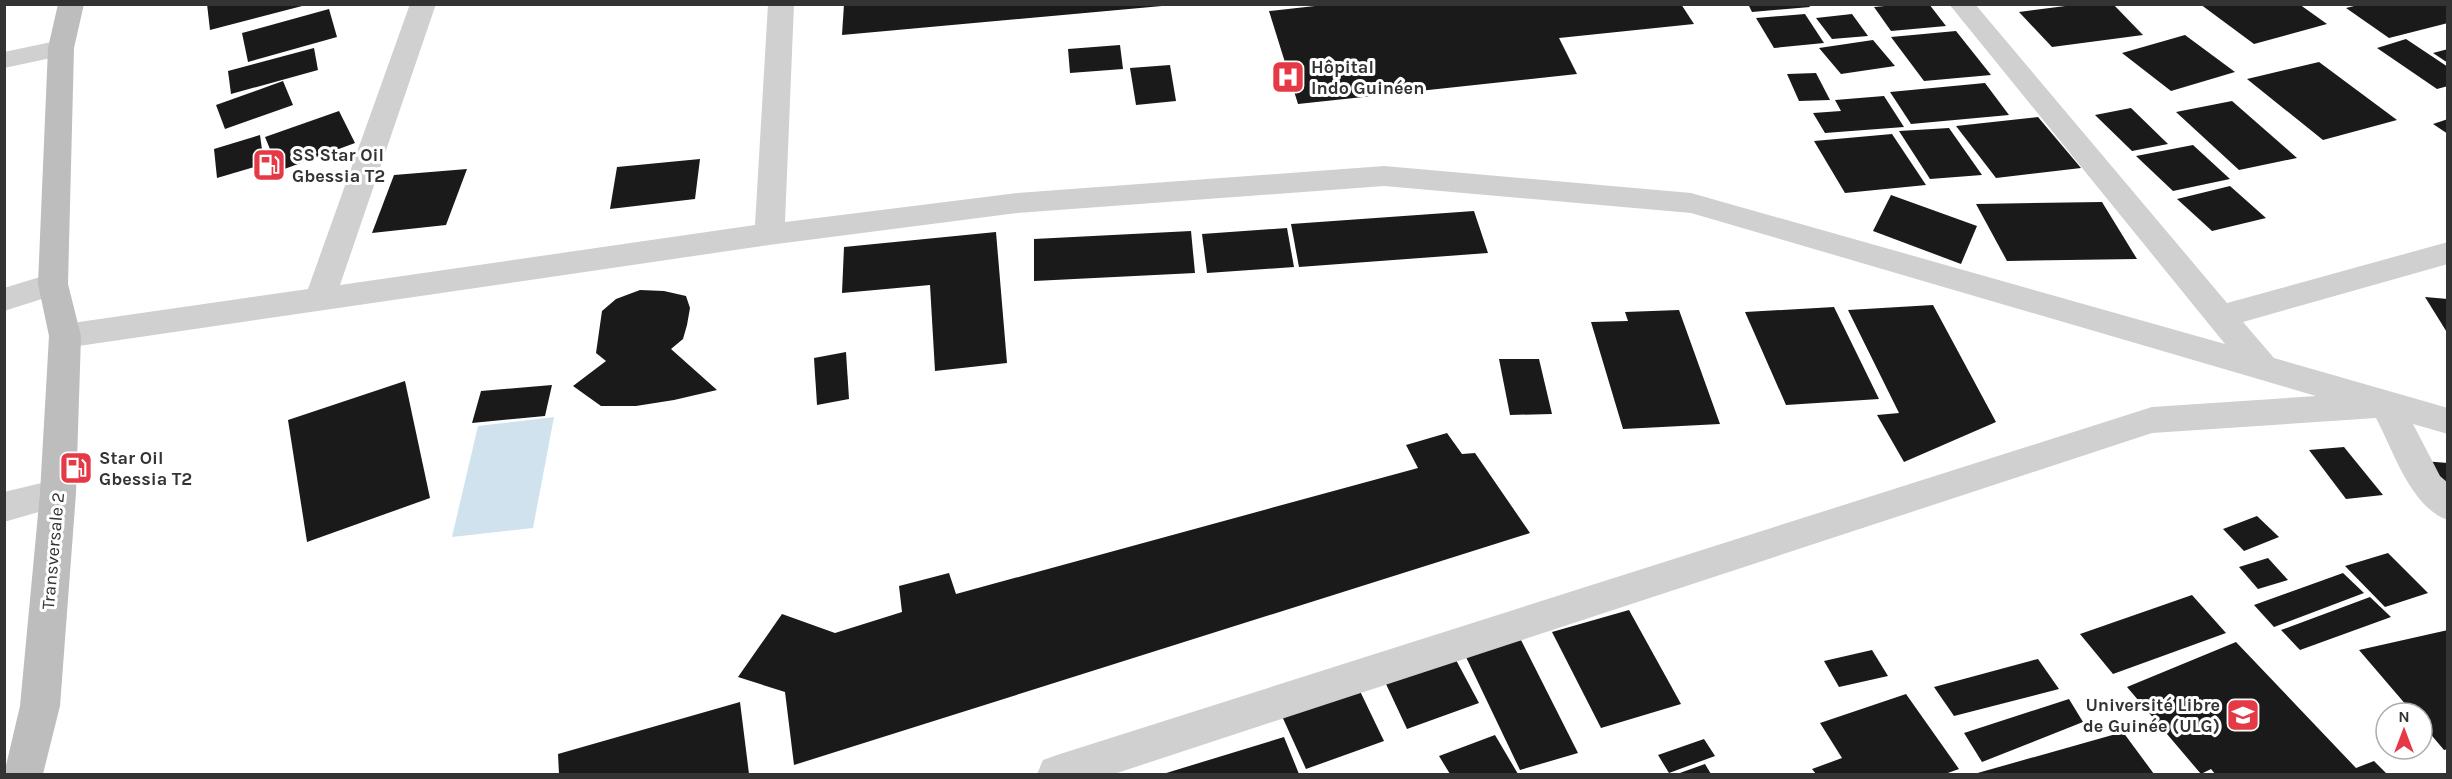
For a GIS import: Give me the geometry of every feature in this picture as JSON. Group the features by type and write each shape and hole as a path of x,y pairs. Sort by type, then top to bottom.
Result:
{"main road":[{"name":"Transversale 2","path":"23,774 40,706 58,493 64,336 53,284 61,48 71,4"}],"street":[{"path":"320,299 423,4"},
{"path":"769,234 781,4"},
{"path":"1961,4 2264,369"},
{"path":"4,60 61,48"},
{"path":"64,336 769,234 1017,203 1384,176 1691,203 2448,421"},
{"path":"2220,316 2448,253"},
{"path":"4,300 53,284"},
{"path":"2386,404 2428,486 2448,506"},
{"path":"1057,774 2152,420 2386,404"},
{"path":"4,507 58,493"}],"water":[{"path":"554,417 533,528 452,537 478,426"}],"building":[{"path":"207,4 306,4 306,5 210,30"},
{"path":"844,4 1162,4 1162,6 842,35"},
{"path":"1333,4 1681,4 1694,24 1559,38 1577,74 1298,104 1269,11"},
{"path":"1748,4 1808,4 1810,7 1752,12"},
{"path":"1929,4 1946,26 1891,31 1874,7"},
{"path":"2081,4 2113,4 2143,35 2052,47 2019,12"},
{"path":"2200,4 2299,4 2327,24 2254,44"},
{"path":"2362,4 2448,4 2448,23 2389,38 2346,8"},
{"path":"329,9 337,37 248,62 242,33"},
{"path":"1805,14 1824,43 1774,48 1756,18"},
{"path":"1852,14 1868,36 1832,39 1816,18"},
{"path":"1956,31 1991,75 1924,81 1891,37"},
{"path":"2185,35 2235,72 2171,91 2122,53"},
{"path":"2406,39 2448,67 2448,86 2437,89 2377,48"},
{"path":"1873,40 1895,66 1841,74 1819,48"},
{"path":"1120,45 1123,69 1070,73 1068,49"},
{"path":"314,48 318,70 231,94 228,71"},
{"path":"2448,49 2448,63 2433,53"},
{"path":"2319,62 2397,120 2323,140 2247,79"},
{"path":"1170,65 1176,101 1136,105 1130,68"},
{"path":"1816,73 1830,100 1799,101 1787,74"},
{"path":"283,81 293,105 225,129 216,105"},
{"path":"1985,83 2009,115 1911,124 1890,92"},
{"path":"1884,96 1904,127 1825,133 1813,113 1841,111 1835,100"},
{"path":"2232,101 2297,158 2239,170 2176,112"},
{"path":"2131,108 2168,144 2132,151 2095,115"},
{"path":"339,111 355,143 279,171 265,137"},
{"path":"2038,117 2081,168 1996,178 1956,126"},
{"path":"2448,119 2448,134 2433,124"},
{"path":"1949,128 1982,175 1930,179 1899,131"},
{"path":"1892,134 1926,185 1845,193 1814,141"},
{"path":"260,135 264,164 217,178 214,149"},
{"path":"2193,145 2230,179 2173,191 2136,156"},
{"path":"700,159 695,199 610,209 617,167"},
{"path":"467,169 446,225 372,233 394,175"},
{"path":"2230,186 2266,218 2212,231 2177,199"},
{"path":"1891,195 1977,226 1961,264 1873,231"},
{"path":"2102,202 2137,259 2007,261 1976,204"},
{"path":"1474,211 1488,253 1299,267 1291,224"},
{"path":"1287,228 1294,267 1207,273 1202,234"},
{"path":"1191,231 1195,273 1034,281 1034,239"},
{"path":"996,232 1007,363 935,371 930,285 842,293 844,247"},
{"path":"640,290 664,291 686,296 690,308 687,325 683,339 671,349 717,390 636,406 601,406 573,386 606,361 596,353 602,311 616,299"},
{"path":"2425,297 2448,299 2448,334"},
{"path":"1933,305 1996,422 1904,462 1877,415 1899,413 1848,310"},
{"path":"1834,307 1879,399 1786,405 1745,312"},
{"path":"1679,310 1720,424 1623,429 1591,322 1628,321 1625,312"},
{"path":"846,352 849,399 817,405 814,358"},
{"path":"1499,359 1539,359 1552,414 1510,415"},
{"path":"405,381 430,498 307,542 288,420"},
{"path":"552,385 545,416 472,423 481,391"},
{"path":"1447,433 1462,454 1475,453 1530,533 794,765 785,692 738,677 782,614 835,633 902,612 899,586 949,573 956,594 1418,468 1406,445"},
{"path":"2344,447 2383,495 2346,499 2309,450"},
{"path":"2423,461 2448,463 2448,499"},
{"path":"2257,516 2279,537 2244,551 2223,529"},
{"path":"2388,553 2428,593 2385,607 2345,566"},
{"path":"2268,558 2288,580 2258,589 2239,567"},
{"path":"2343,573 2364,593 2274,627 2254,605"},
{"path":"2192,595 2226,633 2113,674 2080,634"},
{"path":"2370,597 2391,617 2300,650 2281,630"},
{"path":"1629,610 1681,704 1601,728 1552,632"},
{"path":"2448,630 2448,749 2444,750 2434,738 2434,701 2403,701 2359,650"},
{"path":"1521,640 1578,753 1520,770 1465,655"},
{"path":"2236,642 2356,768 2374,761 2387,774 2215,774 2211,769 2201,774 2127,687"},
{"path":"1872,650 1888,676 1839,687 1824,661"},
{"path":"2038,659 2059,689 1954,716 1934,687"},
{"path":"1456,660 1479,703 1407,729 1386,684"},
{"path":"1358,687 1384,741 1306,769 1281,714"},
{"path":"1906,694 1959,769 1945,774 1816,774 1812,769 1842,758 1820,723"},
{"path":"2069,699 2083,722 1982,762 1964,733"},
{"path":"740,702 749,774 559,774 558,754"},
{"path":"2123,732 2154,774 1974,774"},
{"path":"1495,735 1518,774 1450,774 1439,756"},
{"path":"1284,737 1299,774 1163,774"},
{"path":"1704,739 1715,756 1669,773 1658,755"},
{"path":"1705,764 1711,774 1677,774"}],"place":[{"name":"Hôpital Indo Guinéen","path":"1288,77"},
{"name":"SS Star Oil Gbessia T2","path":"269,165"},
{"name":"Star Oil Gbessia T2","path":"76,468"},
{"name":"Université Libre de Guinée (ULG)","path":"2243,715"}]}
